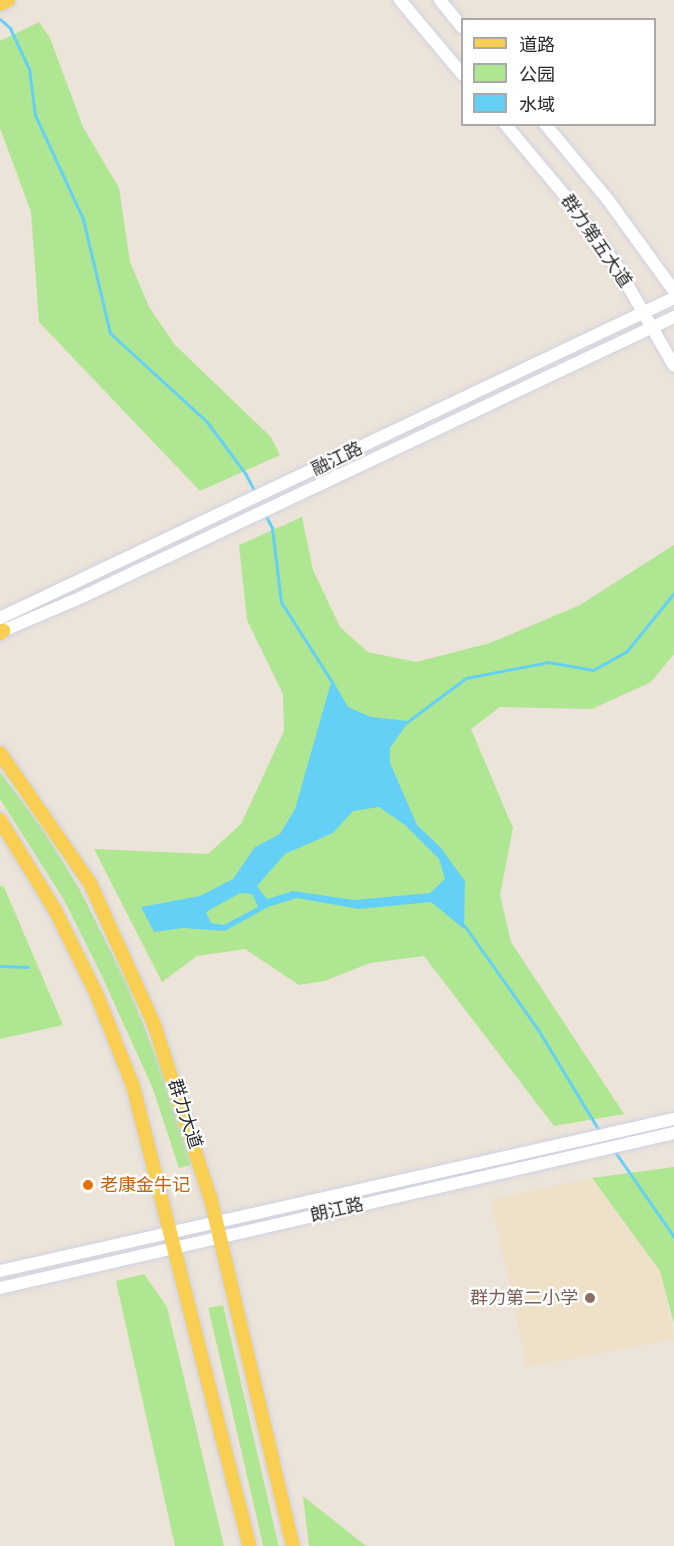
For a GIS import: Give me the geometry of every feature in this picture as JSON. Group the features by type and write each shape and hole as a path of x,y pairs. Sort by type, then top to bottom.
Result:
{"main road":[{"path":"400,0 461,73"},
{"path":"440,0 461,26"},
{"name":"群力第五大道","path":"507,126 571,203 616,265 674,366"},
{"name":"群力第五大道","path":"547,126 608,200 674,291"},
{"name":"融江路","path":"1,628 238,506 674,298"},
{"name":"融江路","path":"1,628 246,518 674,317"},
{"name":"群力大道","path":"0,753 54,825 97,896 134,972 177,1086 221,1237 293,1546"},
{"path":"0,820 55,910 96,993 136,1098 177,1248 249,1546"},
{"name":"朗江路","path":"0,1271 216,1220 674,1119"},
{"name":"朗江路","path":"0,1288 674,1133"}],"shaded area":[{"name":"群力第二小学","path":"591,1178 660,1271 674,1339 527,1367 491,1200"}],"green space":[{"path":"39,22 50,38 83,127 119,188 130,262 149,307 175,345 271,437 280,455 200,491 39,322 31,212 0,128 0,41"},
{"path":"302,517 313,570 340,627 368,652 416,662 490,643 580,605 674,545 674,654 651,682 592,709 500,707 471,729 513,828 500,895 511,942 624,1114 554,1126 424,956 370,963 324,981 299,985 245,949 197,956 162,982 94,849 208,854 241,824 284,731 283,694 247,620 239,545"},
{"path":"0,772 42,828 80,890 127,984 172,1096 191,1165 179,1168 153,1089 100,972 64,900 0,799"},
{"path":"0,886 4,887 63,1025 0,1039"},
{"path":"674,1167 674,1324 660,1271 592,1178"},
{"path":"144,1274 167,1307 224,1546 175,1546 116,1281"},
{"path":"223,1305 279,1546 263,1546 208,1308"},
{"path":"303,1496 366,1546 309,1546"}],"water":[{"path":"332,679 348,707 371,717 409,721 390,748 390,763 417,825 440,847 465,881 464,929 431,902 359,909 297,898 268,907 225,931 183,928 154,932 141,907 200,896 233,879 255,847 280,834 295,809","holes":["379,807 405,825 439,859 445,879 430,893 355,900 293,891 267,899 257,886 285,854 333,833 353,811","240,893 252,894 258,907 224,925 211,923 206,912"]}],"waterway":[{"path":"0,19 10,28 29,69 35,115 83,219 110,333 207,422 245,473 256,494"},
{"path":"265,514 272,528 281,602 332,682"},
{"path":"407,722 466,678 548,662 593,670 626,652 674,593"},
{"path":"464,925 537,1028 600,1132"},
{"path":"0,966 28,967"},
{"path":"613,1149 674,1237"}],"place":[{"name":"老康金牛记","path":"88,1185"},
{"name":"群力第二小学","path":"590,1298"}]}
